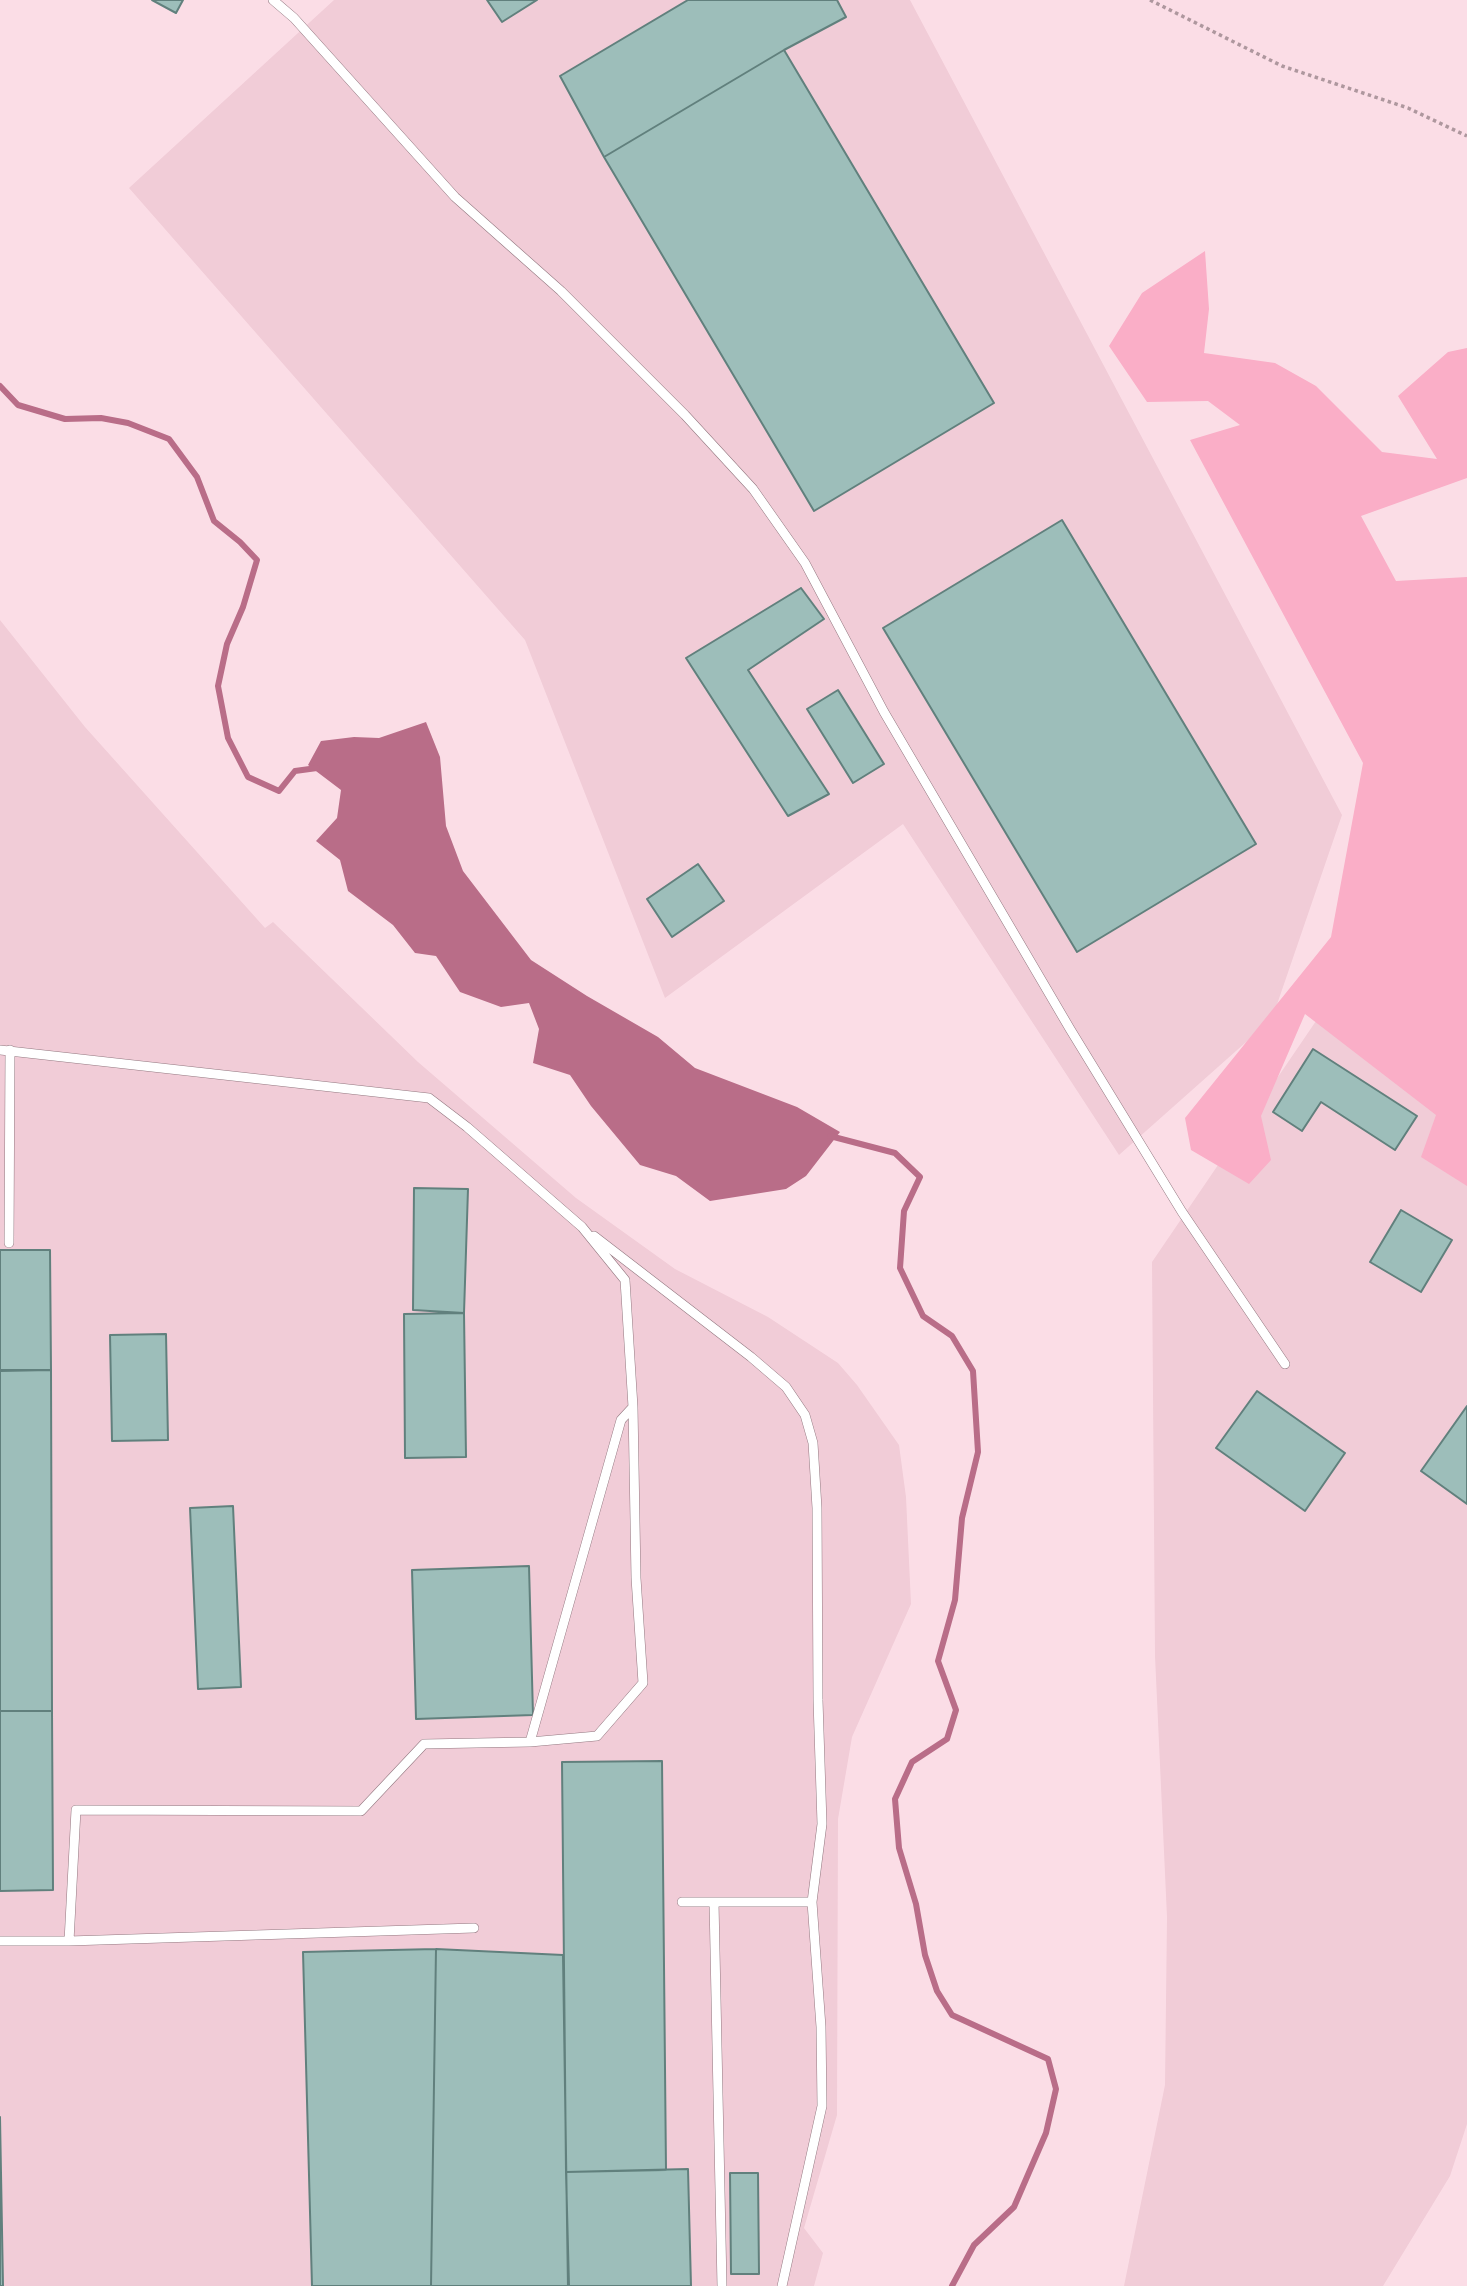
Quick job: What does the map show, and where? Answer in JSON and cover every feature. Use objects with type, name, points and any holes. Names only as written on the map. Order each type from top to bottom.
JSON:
[{"type":"lane","points":[[273,0],[293,18],[455,197],[561,291],[685,415],[752,489],[805,563],[884,712],[1070,1029],[1182,1212],[1285,1364]]},
{"type":"lane","points":[[9,1243],[5,1050],[429,1098],[467,1127],[582,1227],[786,1387],[805,1415],[813,1443],[817,1508],[822,1824],[812,1902],[821,2027],[822,2106],[782,2286]]},
{"type":"lane","points":[[69,1941],[76,1810],[361,1811],[424,1744],[530,1742],[597,1736],[643,1682],[636,1578],[633,1407],[625,1280],[582,1227]]},
{"type":"lane","points":[[530,1742],[621,1420],[633,1407]]},
{"type":"lane","points":[[682,1902],[812,1902]]},
{"type":"lane","points":[[713,1902],[722,2286]]},
{"type":"lane","points":[[0,1941],[474,1928]]},
{"type":"path","points":[[1150,0],[1282,66],[1408,108],[1467,136]]},
{"type":"shaded area","points":[[334,0],[910,0],[1342,815],[1272,1019],[1119,1155],[903,824],[665,998],[525,640],[129,188]]},
{"type":"shaded area","points":[[1205,251],[1209,309],[1204,353],[1275,363],[1316,386],[1382,452],[1437,459],[1398,396],[1448,352],[1467,348],[1467,478],[1361,516],[1396,581],[1467,577],[1467,1186],[1421,1157],[1436,1115],[1305,1014],[1261,1116],[1271,1160],[1249,1184],[1191,1150],[1185,1118],[1331,937],[1363,763],[1190,440],[1240,425],[1208,401],[1147,402],[1109,346],[1142,293]]},
{"type":"shaded area","points":[[0,620],[85,727],[265,928],[273,922],[418,1062],[576,1198],[675,1269],[768,1317],[838,1363],[857,1385],[899,1445],[906,1497],[911,1604],[852,1737],[838,1819],[837,2115],[804,2228],[823,2253],[814,2286],[0,2286]]},
{"type":"shaded area","points":[[426,722],[440,757],[446,826],[463,871],[531,960],[658,1037],[695,1068],[797,1107],[840,1132],[806,1176],[786,1189],[710,1201],[676,1176],[640,1165],[591,1106],[570,1075],[533,1063],[539,1029],[529,1003],[501,1007],[460,992],[436,956],[415,953],[393,925],[348,891],[340,860],[316,841],[337,818],[341,790],[308,765],[321,741],[354,737],[379,738]]},
{"type":"shaded area","points":[[1331,999],[1467,1101],[1467,2124],[1450,2176],[1383,2286],[1124,2286],[1165,2085],[1167,1917],[1155,1656],[1152,1262]]},
{"type":"building","points":[[152,0],[183,0],[176,13]]},
{"type":"building","points":[[487,0],[537,0],[502,22]]},
{"type":"building","points":[[688,0],[837,0],[846,17],[784,50],[604,157],[560,76]]},
{"type":"building","points":[[784,50],[994,403],[814,511],[604,157]]},
{"type":"building","points":[[1062,520],[1256,844],[1077,952],[883,628]]},
{"type":"building","points":[[801,588],[824,619],[748,670],[829,794],[788,816],[686,658]]},
{"type":"building","points":[[838,690],[884,764],[853,783],[807,709]]},
{"type":"building","points":[[698,864],[724,901],[672,937],[647,899]]},
{"type":"building","points":[[1313,1049],[1417,1116],[1395,1150],[1321,1102],[1302,1131],[1273,1112]]},
{"type":"building","points":[[414,1188],[468,1189],[464,1313],[413,1310]]},
{"type":"building","points":[[1401,1210],[1452,1240],[1421,1292],[1370,1262]]},
{"type":"building","points":[[0,1250],[50,1250],[51,1370],[0,1371]]},
{"type":"building","points":[[464,1313],[466,1457],[405,1458],[404,1314]]},
{"type":"building","points":[[166,1334],[168,1440],[112,1441],[110,1335]]},
{"type":"building","points":[[0,1370],[51,1370],[52,1711],[0,1711]]},
{"type":"building","points":[[1257,1391],[1345,1453],[1305,1511],[1216,1448]]},
{"type":"building","points":[[1467,1406],[1467,1504],[1421,1471]]},
{"type":"building","points":[[233,1506],[241,1687],[198,1689],[190,1508]]},
{"type":"building","points":[[529,1566],[533,1715],[416,1719],[412,1570]]},
{"type":"building","points":[[0,1711],[52,1711],[53,1890],[0,1891]]},
{"type":"building","points":[[662,1761],[666,2170],[566,2172],[562,1762]]},
{"type":"building","points":[[436,1949],[563,1955],[568,2286],[431,2286]]},
{"type":"building","points":[[436,1949],[431,2286],[312,2286],[303,1952]]},
{"type":"building","points":[[0,2117],[3,2286],[0,2286]]},
{"type":"building","points":[[688,2169],[691,2286],[569,2286],[566,2172]]},
{"type":"building","points":[[730,2173],[758,2173],[759,2274],[731,2274]]},
{"type":"waterway","points":[[0,386],[18,405],[65,419],[101,418],[128,423],[169,439],[197,477],[214,521],[257,560],[243,607],[227,644],[218,686],[228,738],[248,777],[279,791],[295,771],[317,768]]},
{"type":"waterway","points":[[830,1136],[895,1153],[920,1177],[904,1211],[900,1268],[923,1316],[952,1336],[973,1371],[978,1452],[962,1518],[955,1600],[938,1661],[956,1710],[947,1739],[912,1762],[895,1799],[899,1848],[916,1904],[925,1955],[937,1991],[952,2015],[1048,2059],[1056,2089],[1046,2133],[1014,2207],[974,2245],[952,2286]]}]
